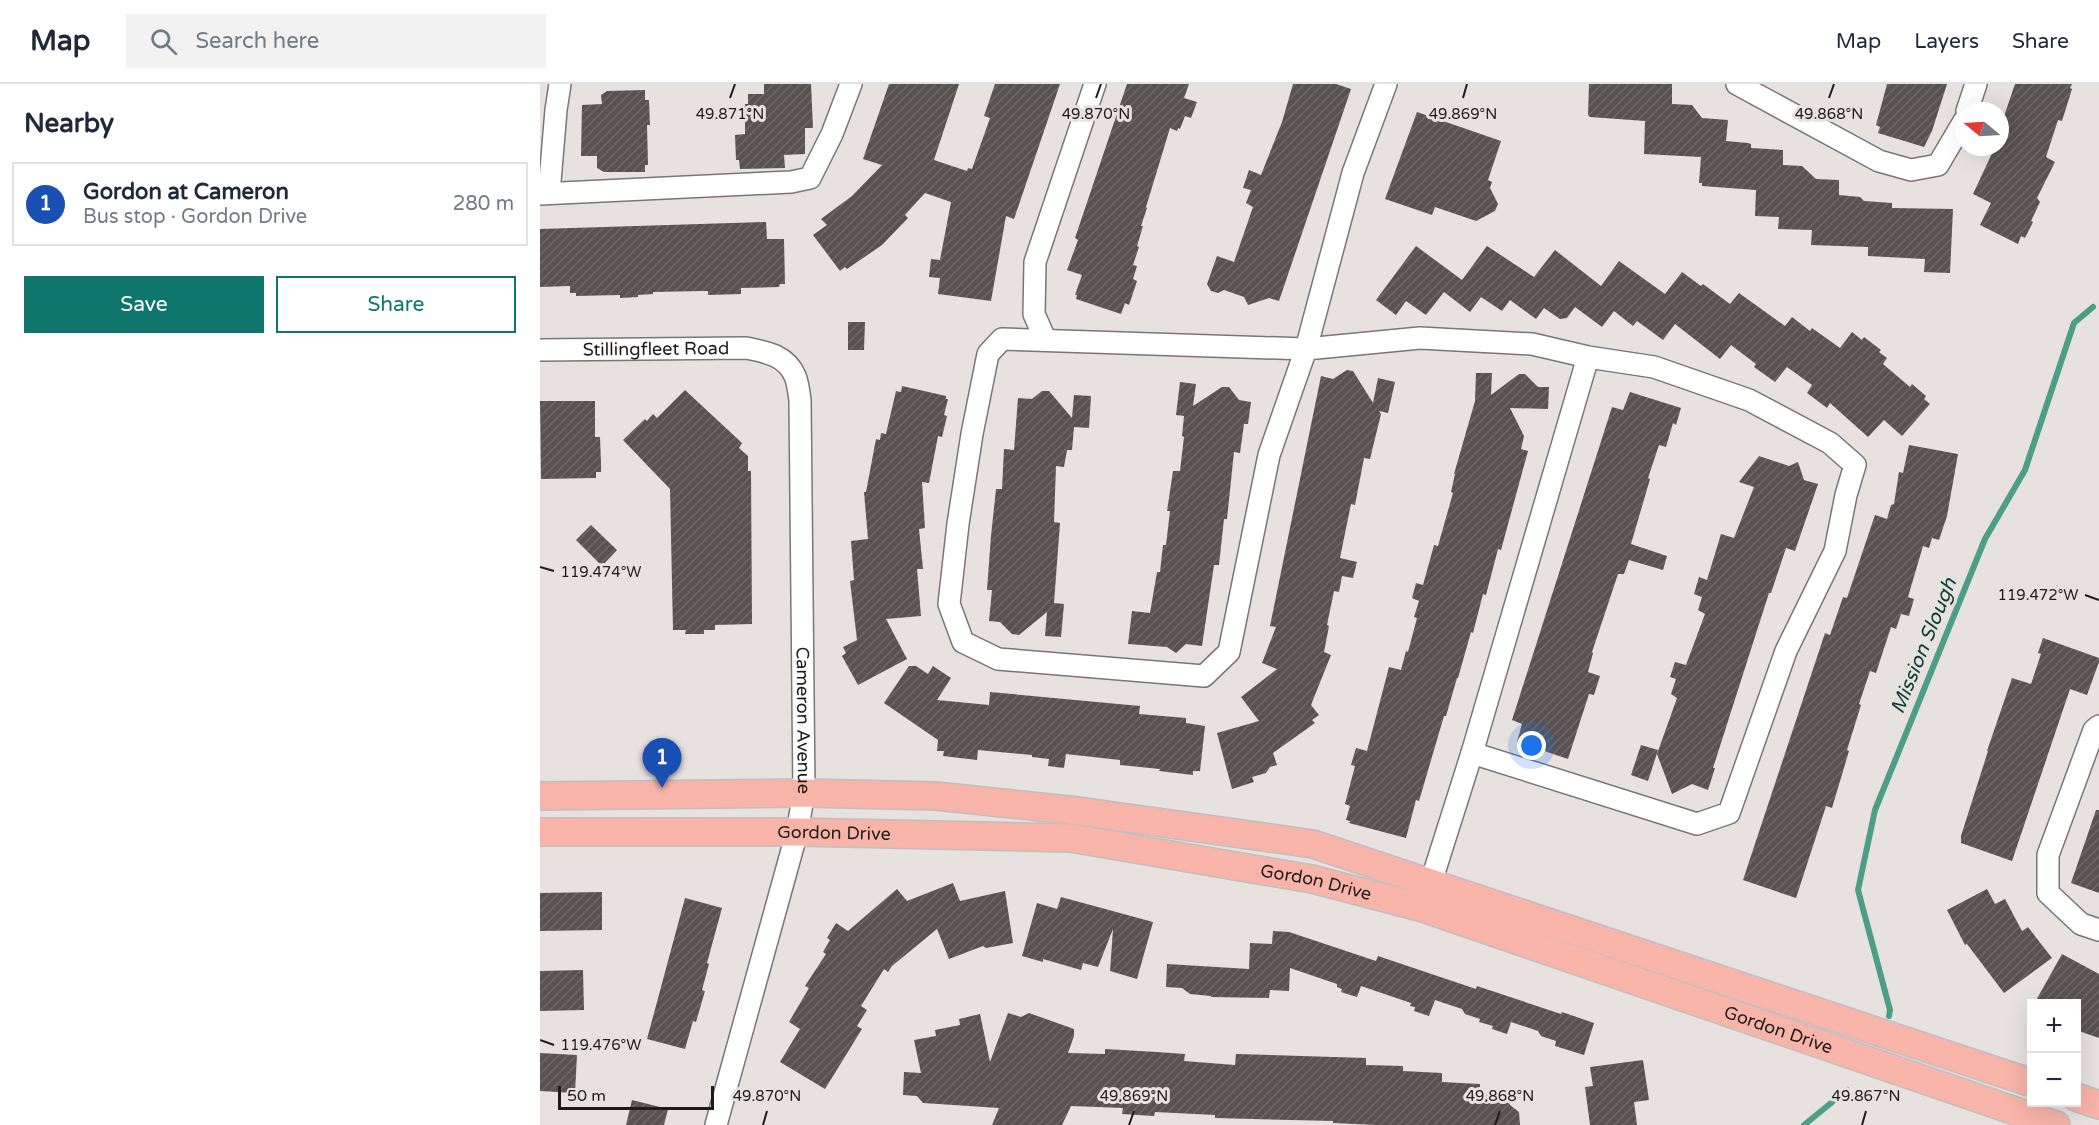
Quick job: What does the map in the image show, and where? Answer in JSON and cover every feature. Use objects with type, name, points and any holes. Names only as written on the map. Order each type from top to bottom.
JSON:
[{"type":"main road","name":"Gordon Drive","points":[[540,796],[804,793],[936,796],[1078,811],[1313,844],[1427,895],[2056,1125]]},
{"type":"main road","name":"Gordon Drive","points":[[540,832],[796,832],[1071,838],[1312,879],[1427,895],[2027,1082]]},
{"type":"main road","points":[[2081,1100],[2099,1105]]},
{"type":"street","points":[[560,84],[544,193],[791,182],[810,178],[832,134],[850,84]]},
{"type":"street","points":[[1045,339],[1034,314],[1035,262],[1095,84]]},
{"type":"street","points":[[1386,84],[1353,173],[1306,349],[1269,455],[1229,652],[1204,676],[998,659],[963,642],[949,604],[972,434],[988,354],[1002,339],[1306,349],[1420,338],[1532,344],[1588,357],[1654,367],[1749,400],[1830,443],[1855,465],[1834,551],[1786,651],[1729,813],[1698,824],[1472,753]]},
{"type":"street","points":[[1737,84],[1879,161],[1911,171],[1938,165],[1955,136]]},
{"type":"street","points":[[1970,102],[1976,84]]},
{"type":"street","name":"Stillingfleet Road","points":[[540,350],[746,348],[771,353]]},
{"type":"street","name":"Cameron Avenue","points":[[716,1125],[796,832],[804,793],[800,400],[795,375],[779,357],[771,353]]},
{"type":"street","points":[[1427,895],[1472,753],[1588,357]]},
{"type":"street","points":[[2099,726],[2094,730],[2048,855],[2048,893],[2081,924],[2099,930]]},
{"type":"building","points":[[764,84],[811,84],[813,128],[805,128],[805,154],[784,155],[785,168],[740,169],[739,160],[736,160],[735,135],[745,134],[745,104],[748,104],[748,94],[764,94]]},
{"type":"building","points":[[889,84],[959,84],[934,160],[967,171],[968,168],[972,169],[990,118],[984,116],[995,84],[1060,84],[1014,219],[1006,216],[991,301],[938,294],[940,278],[929,277],[931,259],[940,260],[951,202],[925,193],[905,215],[908,218],[882,245],[847,269],[845,267],[840,271],[813,235],[827,225],[821,219],[852,196],[882,165],[863,159]]},
{"type":"building","points":[[1127,84],[1189,84],[1184,98],[1197,102],[1191,118],[1185,116],[1180,129],[1178,128],[1177,131],[1170,128],[1141,226],[1143,226],[1137,246],[1139,247],[1133,265],[1137,266],[1133,279],[1137,281],[1129,305],[1125,303],[1121,314],[1076,299],[1077,295],[1075,295],[1082,275],[1067,270],[1078,240],[1075,238]]},
{"type":"building","points":[[1293,84],[1336,84],[1351,89],[1279,301],[1269,298],[1248,305],[1244,297],[1224,290],[1218,293],[1211,291],[1207,284],[1217,256],[1234,262],[1253,207],[1246,203],[1251,190],[1243,188],[1249,170],[1261,175],[1282,122]]},
{"type":"building","points":[[1589,84],[1672,84],[1672,104],[1692,105],[1702,118],[1728,120],[1726,141],[1748,143],[1751,144],[1751,148],[1783,150],[1783,165],[1802,166],[1816,179],[1839,180],[1839,195],[1860,197],[1864,201],[1892,203],[1892,208],[1953,209],[1950,273],[1924,272],[1925,259],[1868,256],[1868,247],[1811,245],[1812,230],[1778,229],[1779,217],[1755,216],[1756,190],[1702,186],[1702,183],[1699,183],[1701,157],[1644,154],[1645,121],[1590,117],[1588,115]]},
{"type":"building","points":[[1887,84],[1947,84],[1932,131],[1924,147],[1878,133],[1880,127],[1876,125]]},
{"type":"building","points":[[2015,84],[2072,84],[2062,121],[2058,120],[2046,157],[2055,162],[2037,198],[2040,202],[2031,221],[2033,222],[2025,238],[2021,236],[2018,244],[1980,225],[1991,203],[1973,194],[1991,156],[2009,156],[2009,102]]},
{"type":"building","points":[[645,90],[645,100],[649,100],[650,125],[647,125],[648,165],[645,165],[645,172],[604,172],[597,168],[597,156],[581,156],[582,105],[602,104],[601,95],[607,91]]},
{"type":"building","points":[[1417,112],[1501,141],[1488,180],[1492,182],[1490,188],[1498,204],[1495,211],[1476,221],[1435,207],[1432,215],[1385,199]]},
{"type":"building","points":[[766,222],[767,239],[784,239],[785,284],[780,284],[779,287],[741,288],[741,294],[708,295],[708,291],[653,292],[653,294],[638,295],[638,297],[620,298],[620,295],[576,296],[576,293],[570,293],[570,286],[540,287],[540,229]]},
{"type":"building","points":[[1416,246],[1462,280],[1487,246],[1534,277],[1555,250],[1601,286],[1619,261],[1665,294],[1682,272],[1730,304],[1739,293],[1785,326],[1792,317],[1810,331],[1812,328],[1840,348],[1852,332],[1862,340],[1864,337],[1881,350],[1879,352],[1887,358],[1883,364],[1910,387],[1912,384],[1926,396],[1924,399],[1930,404],[1902,436],[1884,420],[1868,437],[1830,403],[1827,408],[1807,393],[1812,385],[1787,367],[1775,382],[1754,367],[1756,364],[1731,345],[1720,359],[1675,324],[1663,340],[1637,321],[1633,326],[1614,311],[1602,327],[1575,307],[1567,318],[1560,319],[1544,308],[1536,319],[1510,300],[1502,311],[1481,297],[1470,312],[1444,292],[1426,315],[1406,301],[1396,315],[1376,300]]},
{"type":"building","points":[[848,322],[865,322],[864,350],[848,350]]},
{"type":"building","points":[[1347,370],[1353,371],[1373,403],[1378,378],[1395,382],[1388,413],[1379,411],[1381,414],[1370,459],[1364,458],[1355,505],[1351,504],[1340,558],[1357,562],[1353,578],[1342,576],[1339,592],[1334,591],[1324,652],[1331,655],[1311,705],[1319,715],[1312,720],[1315,723],[1273,753],[1277,765],[1270,767],[1266,773],[1252,777],[1254,782],[1232,789],[1217,733],[1259,721],[1241,697],[1277,669],[1262,663],[1276,627],[1270,626],[1321,376],[1333,379]]},
{"type":"building","points":[[1476,373],[1492,373],[1491,395],[1519,374],[1525,374],[1538,387],[1549,387],[1548,409],[1510,408],[1524,436],[1521,449],[1528,451],[1501,550],[1498,549],[1486,595],[1483,594],[1473,633],[1471,632],[1419,801],[1416,800],[1406,838],[1349,823],[1350,821],[1346,820],[1350,806],[1345,804],[1355,766],[1351,765],[1356,748],[1367,751],[1389,667],[1401,670],[1406,651],[1408,652],[1419,601],[1412,598],[1416,583],[1423,585],[1434,545],[1438,546],[1453,493],[1451,492],[1454,474],[1475,401]]},
{"type":"building","points":[[1180,382],[1196,384],[1193,406],[1222,387],[1229,387],[1239,400],[1251,402],[1248,424],[1244,424],[1240,453],[1234,452],[1227,519],[1224,519],[1219,565],[1214,565],[1202,646],[1186,644],[1176,653],[1167,647],[1128,644],[1132,611],[1150,613],[1157,572],[1160,572],[1163,545],[1166,545],[1170,511],[1167,511],[1173,471],[1180,471],[1184,437],[1182,436],[1184,416],[1176,415]]},
{"type":"building","points":[[902,386],[946,396],[948,399],[944,415],[947,416],[942,437],[938,436],[929,483],[922,482],[925,528],[919,529],[923,569],[917,569],[921,616],[886,619],[907,659],[858,685],[842,656],[846,653],[843,647],[857,640],[850,581],[854,580],[851,541],[868,539],[864,492],[866,492],[876,439],[880,440],[881,433],[886,434],[896,391],[901,392]]},
{"type":"building","points":[[685,390],[742,443],[739,448],[748,456],[748,471],[751,471],[752,624],[715,625],[715,630],[704,630],[704,634],[685,634],[686,630],[673,630],[670,489],[623,440],[645,419],[647,421],[653,414],[657,418]]},
{"type":"building","points":[[1042,391],[1049,391],[1072,418],[1074,395],[1091,396],[1089,428],[1074,427],[1072,450],[1067,450],[1064,467],[1056,466],[1054,522],[1060,523],[1054,603],[1064,604],[1061,637],[1045,636],[1047,612],[1019,635],[1012,634],[1000,622],[989,621],[992,590],[987,590],[991,536],[996,489],[1002,489],[1004,449],[1014,450],[1018,398],[1032,399]]},
{"type":"building","points":[[1630,392],[1681,408],[1676,425],[1673,423],[1666,447],[1659,445],[1631,544],[1667,556],[1663,570],[1629,560],[1624,574],[1618,574],[1592,652],[1588,672],[1600,676],[1594,695],[1589,694],[1568,759],[1517,742],[1522,724],[1512,720],[1612,407],[1623,410]]},
{"type":"building","points":[[540,401],[595,401],[595,437],[600,437],[601,463],[601,472],[596,472],[596,478],[541,479]]},
{"type":"building","points":[[1909,445],[1958,454],[1947,516],[1939,540],[1932,538],[1929,548],[1923,546],[1908,597],[1914,599],[1909,616],[1901,614],[1896,629],[1891,627],[1876,673],[1870,671],[1832,808],[1826,806],[1796,898],[1743,880],[1825,633],[1830,635],[1843,597],[1847,598],[1875,515],[1887,519],[1891,505],[1894,504],[1899,472],[1903,473]]},
{"type":"building","points":[[1759,456],[1789,466],[1798,462],[1804,480],[1818,484],[1795,551],[1786,548],[1771,593],[1769,593],[1708,790],[1692,784],[1672,794],[1657,754],[1677,698],[1671,694],[1676,679],[1670,677],[1675,662],[1686,665],[1705,614],[1698,610],[1702,597],[1694,594],[1699,577],[1707,580],[1721,534],[1734,538],[1754,487],[1739,482]]},
{"type":"building","points":[[591,525],[617,550],[602,566],[576,540]]},
{"type":"building","points":[[2043,638],[2099,658],[2099,662],[2087,695],[2070,689],[2012,861],[1961,843],[1961,836],[2012,678],[2031,684],[2041,654],[2038,653]]},
{"type":"building","points":[[909,666],[916,666],[928,674],[933,666],[951,678],[937,700],[989,705],[990,692],[1140,706],[1139,714],[1186,718],[1186,723],[1205,726],[1200,771],[1193,771],[1193,775],[1159,771],[1160,769],[1120,765],[1120,760],[1066,754],[1064,768],[1048,766],[1049,759],[1032,757],[1032,755],[978,750],[977,760],[943,756],[944,751],[937,751],[938,740],[884,703]]},
{"type":"building","points":[[1641,745],[1658,750],[1648,781],[1631,775]]},
{"type":"building","points":[[2096,810],[2099,810],[2099,893],[2071,883]]},
{"type":"building","points":[[953,883],[960,901],[1005,891],[1013,943],[986,948],[983,946],[949,959],[937,929],[892,966],[888,972],[884,969],[861,1006],[867,1010],[857,1026],[862,1029],[825,1089],[780,1062],[800,1029],[789,1022],[809,988],[805,986],[826,954],[823,952],[830,940],[827,938],[836,923],[848,931],[897,889],[907,901]]},
{"type":"building","points":[[1987,889],[1995,904],[2005,899],[2022,931],[2028,927],[2052,958],[2004,993],[1967,944],[1965,945],[1947,910]]},
{"type":"building","points":[[602,892],[602,930],[540,931],[540,893]]},
{"type":"building","points":[[1061,897],[1153,922],[1137,979],[1110,971],[1113,929],[1098,967],[1083,963],[1081,970],[1043,959],[1043,962],[1022,956],[1037,903],[1057,909]]},
{"type":"building","points":[[685,898],[722,908],[707,963],[709,964],[702,990],[705,991],[685,1049],[647,1039]]},
{"type":"building","points":[[1273,931],[1289,932],[1376,961],[1378,956],[1476,989],[1477,986],[1594,1023],[1584,1055],[1555,1046],[1556,1041],[1541,1036],[1538,1031],[1511,1022],[1507,1034],[1492,1029],[1493,1026],[1479,1022],[1480,1019],[1465,1014],[1462,1009],[1435,1000],[1429,1016],[1414,1011],[1415,1007],[1410,1006],[1411,1003],[1361,986],[1357,997],[1341,992],[1342,989],[1337,987],[1337,984],[1290,968],[1289,991],[1270,990],[1269,998],[1211,997],[1190,994],[1182,988],[1166,987],[1167,964],[1249,969],[1250,943],[1272,944]]},
{"type":"building","points":[[2062,954],[2099,974],[2099,1038],[2081,1032],[2081,999],[2037,999]]},
{"type":"building","points":[[583,970],[584,1010],[540,1011],[540,971]]},
{"type":"building","points":[[1008,1013],[1021,1017],[1029,1013],[1074,1029],[1068,1053],[1105,1054],[1105,1049],[1185,1054],[1184,1061],[1235,1065],[1236,1054],[1366,1058],[1366,1065],[1403,1066],[1403,1071],[1442,1073],[1442,1082],[1480,1084],[1480,1095],[1509,1092],[1510,1105],[1519,1112],[1520,1125],[1376,1125],[1333,1123],[1333,1121],[1215,1118],[1215,1115],[1155,1112],[1154,1116],[1122,1114],[1123,1108],[1071,1106],[1062,1125],[992,1125],[999,1108],[923,1103],[917,1096],[903,1095],[904,1072],[921,1073],[914,1040],[936,1036],[935,1030],[960,1025],[959,1019],[980,1014],[990,1062]]},
{"type":"building","points":[[540,1053],[577,1055],[575,1093],[540,1091]]},
{"type":"building","points":[[1643,1060],[1649,1100],[1634,1102],[1637,1125],[1590,1125],[1585,1087],[1593,1086],[1590,1067]]},
{"type":"building","points":[[632,1100],[668,1109],[664,1125],[626,1125]]},
{"type":"waterway","name":"Mission Slough","points":[[1889,1016],[1890,1010],[1858,890],[1875,810],[1985,539],[2025,470],[2074,323],[2093,307]]},
{"type":"waterway","name":"Mission Slough","points":[[1804,1125],[1847,1090]]},
{"type":"place","name":"Gordon at Cameron","points":[[662,788]]}]
